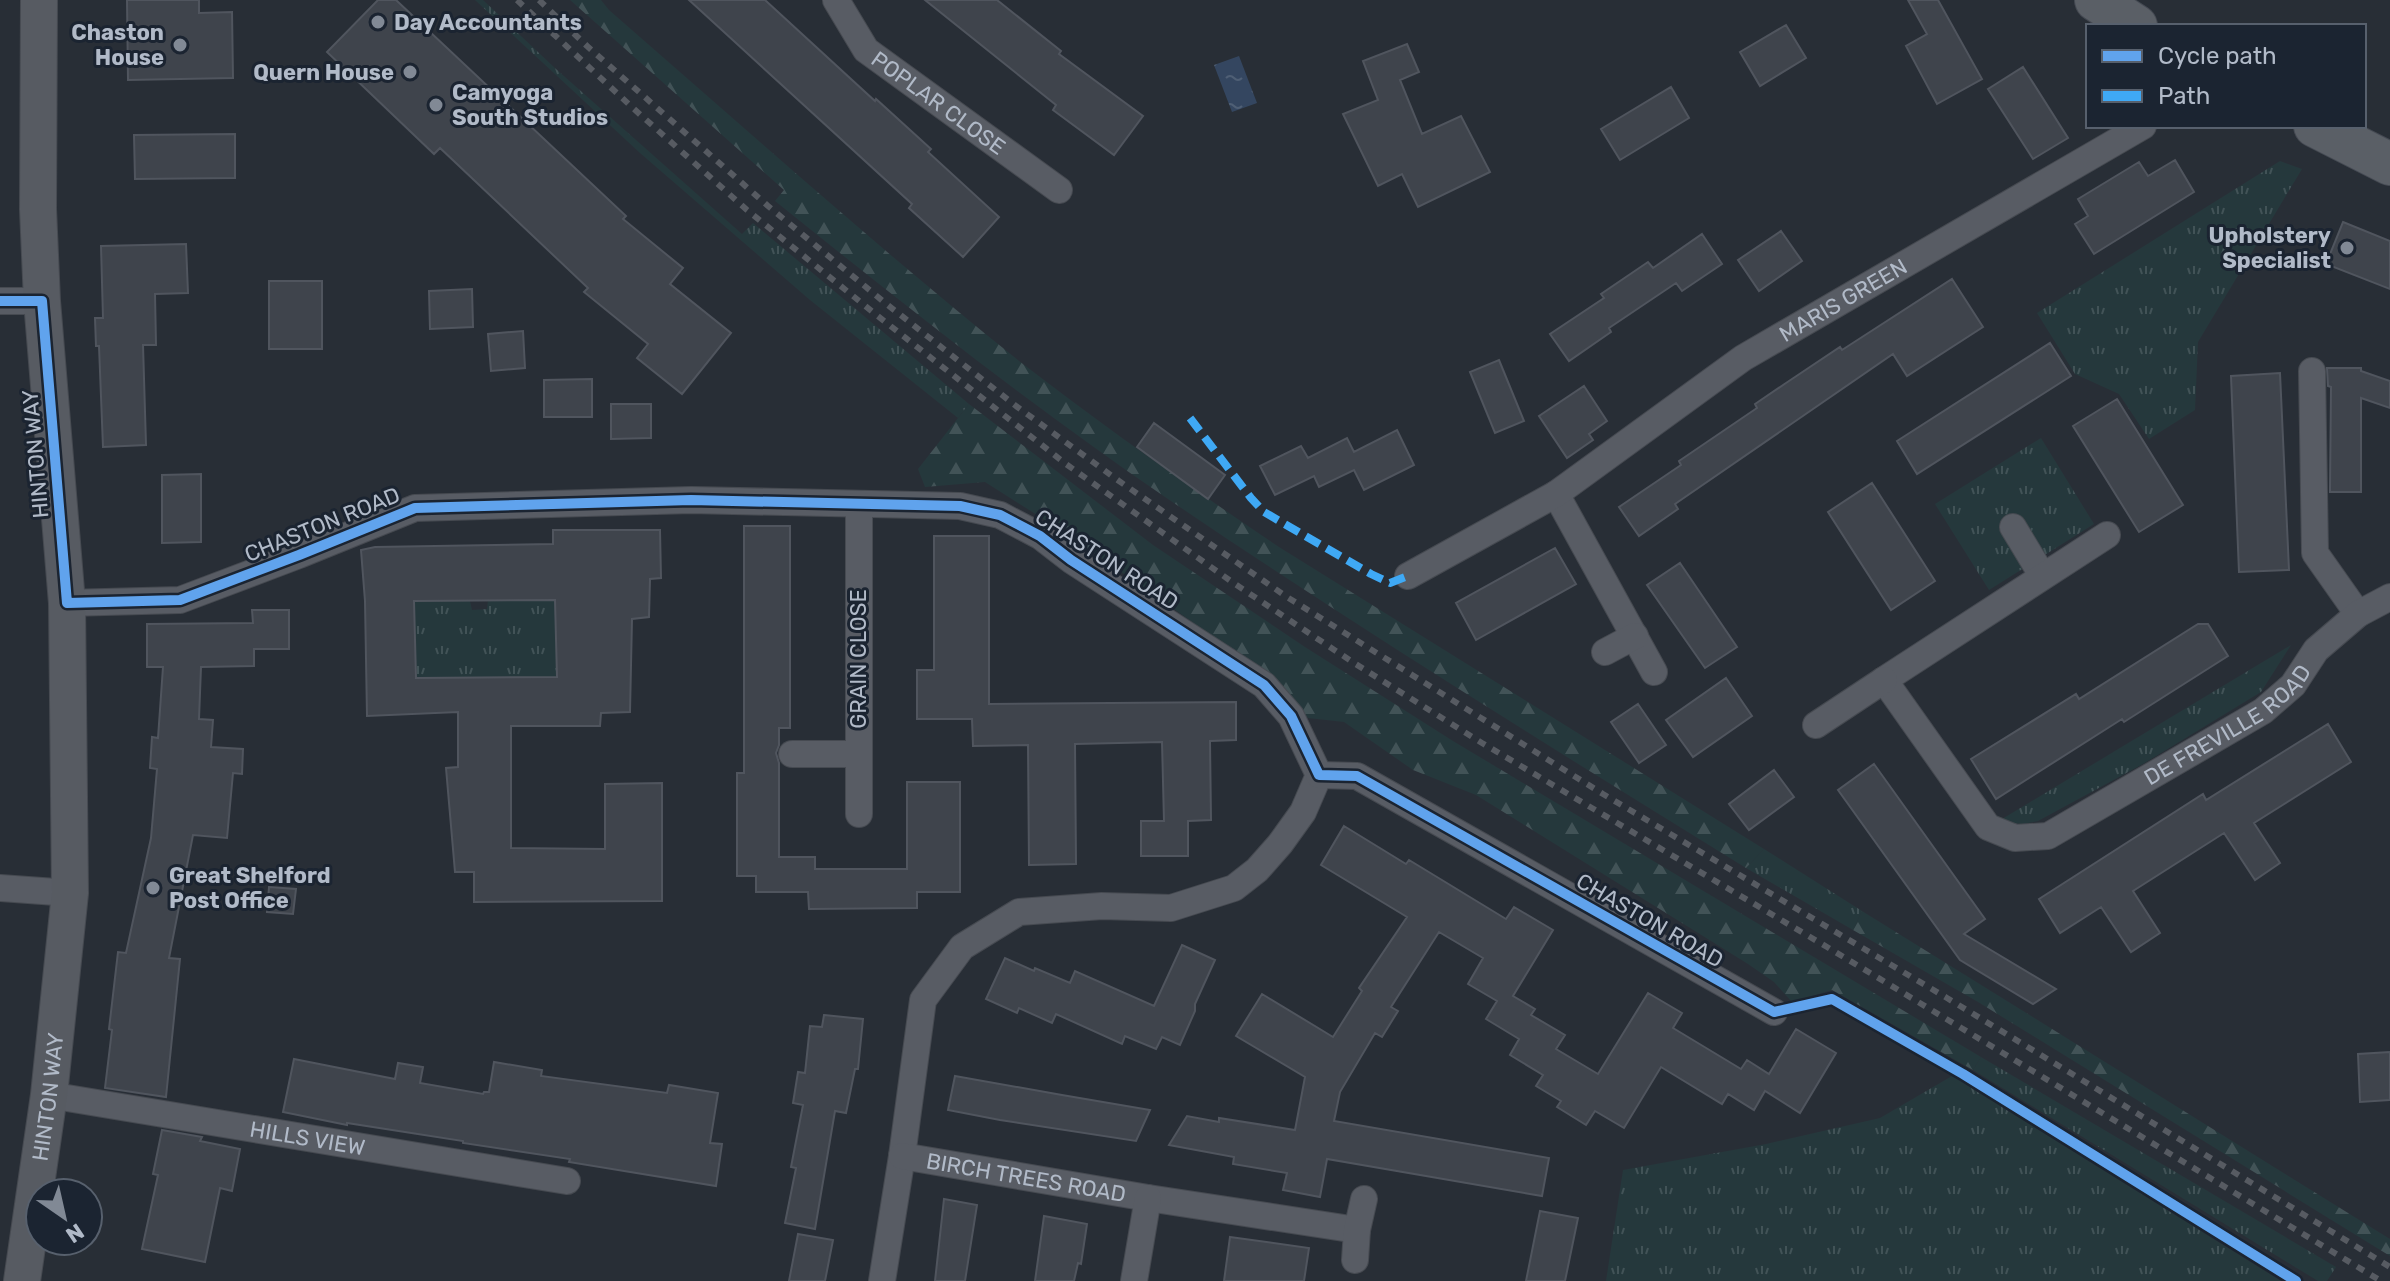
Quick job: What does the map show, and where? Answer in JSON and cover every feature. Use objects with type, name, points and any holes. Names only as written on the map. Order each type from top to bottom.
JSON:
[{"type":"main road","points":[[2096,0],[2133,24]]},
{"type":"main road","points":[[2319,128],[2390,164]]},
{"type":"street","name":"HINTON WAY","points":[[22,1281],[49,1095],[70,893],[67,603],[42,301],[38,209],[39,0]]},
{"type":"street","name":"POPLAR CLOSE","points":[[836,0],[866,50],[1059,190]]},
{"type":"street","name":"MARIS GREEN","points":[[1408,576],[1556,494],[1743,358],[2140,128]]},
{"type":"street","points":[[0,301],[42,301]]},
{"type":"street","points":[[2312,371],[2315,553],[2358,614]]},
{"type":"street","points":[[1556,494],[1654,672]]},
{"type":"street","name":"CHASTON ROAD","points":[[67,603],[180,600],[415,508],[691,500],[960,506],[1000,515],[1040,536],[1071,560],[1264,685],[1291,716],[1319,775],[1357,776],[1774,1012]]},
{"type":"street","name":"GRAIN CLOSE","points":[[859,504],[859,814]]},
{"type":"street","points":[[2013,527],[2042,575]]},
{"type":"street","points":[[1816,725],[2107,535]]},
{"type":"street","name":"DE FREVILLE ROAD","points":[[1884,680],[1988,827],[2015,838],[2048,836],[2263,711],[2293,685],[2316,650],[2358,614],[2390,597]]},
{"type":"street","points":[[1605,652],[1635,636]]},
{"type":"street","points":[[792,754],[857,754]]},
{"type":"street","name":"BIRCH TREES ROAD","points":[[882,1281],[923,1000],[962,947],[1019,912],[1102,906],[1171,908],[1234,888],[1257,870],[1280,844],[1303,812],[1319,775]]},
{"type":"street","points":[[0,888],[70,893]]},
{"type":"street","name":"HILLS VIEW","points":[[49,1095],[567,1181]]},
{"type":"street","name":"BIRCH TREES ROAD","points":[[902,1156],[1357,1230]]},
{"type":"street","name":"BIRCH TREES ROAD","points":[[1134,1281],[1148,1198]]},
{"type":"street","points":[[1355,1260],[1357,1230],[1364,1199]]},
{"type":"green space","points":[[475,0],[483,0],[742,234],[753,223],[969,404],[958,418],[810,300],[640,153]]},
{"type":"green space","points":[[570,0],[601,0],[918,278],[1023,364],[1150,458],[1279,547],[1764,849],[1746,868],[1381,639],[1115,462],[967,353],[775,201],[784,190]]},
{"type":"green space","points":[[2280,161],[2302,169],[2198,342],[2195,410],[2149,439],[2119,394],[2075,374],[2037,313]]},
{"type":"green space","points":[[969,404],[1153,545],[1305,647],[1453,741],[1981,1057],[1973,1070],[1832,990],[1792,1002],[1774,982],[1748,964],[1476,795],[1413,770],[1344,722],[1308,718],[1275,680],[1067,534],[985,482],[925,487],[918,469]]},
{"type":"green space","points":[[2041,438],[2094,524],[1989,590],[1935,504]]},
{"type":"green space","points":[[488,600],[555,600],[558,708],[416,703],[414,601],[470,601],[472,610],[487,609]]},
{"type":"green space","points":[[2291,645],[2261,692],[2143,764],[2038,821],[2023,824],[1997,822]]},
{"type":"green space","points":[[1764,849],[1862,911],[1853,930],[1746,868]]},
{"type":"green space","points":[[1862,911],[2390,1239],[2390,1256],[1978,1002],[1853,930]]},
{"type":"green space","points":[[1981,1057],[2336,1267],[2327,1281],[2318,1281],[1973,1070]]},
{"type":"green space","points":[[1952,1076],[2281,1281],[1606,1281],[1623,1170],[1766,1144],[1880,1118]]},
{"type":"water","points":[[1239,56],[1257,103],[1232,112],[1214,65]]},
{"type":"building","name":"Chaston House","points":[[127,0],[199,0],[199,13],[232,12],[233,78],[128,80]]},
{"type":"building","points":[[378,0],[396,0],[626,216],[623,219],[683,268],[670,284],[731,333],[682,394],[637,358],[648,344],[584,292],[588,288],[440,148],[434,154],[327,52]]},
{"type":"building","points":[[689,0],[765,0],[931,149],[928,152],[999,217],[963,257],[909,208],[912,204]]},
{"type":"building","points":[[925,0],[997,0],[1061,51],[1059,54],[1143,116],[1114,155],[1053,110],[1056,105]]},
{"type":"building","points":[[1908,0],[1938,0],[1982,79],[1937,104],[1906,46],[1927,34]]},
{"type":"building","points":[[1786,25],[1806,58],[1760,86],[1740,52]]},
{"type":"building","points":[[1407,44],[1419,72],[1400,80],[1422,134],[1461,116],[1490,172],[1418,207],[1402,174],[1378,186],[1343,114],[1378,100],[1363,61]]},
{"type":"building","points":[[2023,67],[2068,138],[2033,159],[1988,89]]},
{"type":"building","points":[[1671,87],[1689,118],[1620,160],[1601,129]]},
{"type":"building","points":[[235,134],[235,178],[135,179],[134,135]]},
{"type":"building","points":[[2175,160],[2194,192],[2094,254],[2075,224],[2088,216],[2078,199],[2139,162],[2148,176]]},
{"type":"building","points":[[2343,222],[2390,241],[2390,289],[2326,264]]},
{"type":"building","points":[[1781,231],[1802,261],[1759,291],[1738,260]]},
{"type":"building","points":[[1702,234],[1722,264],[1682,291],[1676,283],[1609,328],[1611,332],[1569,361],[1550,334],[1604,298],[1601,294],[1648,262],[1653,268]]},
{"type":"building","points":[[186,244],[188,293],[155,294],[156,345],[143,345],[146,445],[103,447],[95,318],[103,318],[101,246]]},
{"type":"building","points":[[1952,279],[1983,327],[1907,376],[1893,354],[1675,504],[1678,509],[1639,536],[1619,507],[1681,465],[1679,461],[1757,408],[1755,404],[1840,347],[1842,350]]},
{"type":"building","points":[[269,281],[322,281],[322,349],[269,349]]},
{"type":"building","points":[[472,289],[473,327],[430,329],[429,291]]},
{"type":"building","points":[[523,331],[525,368],[491,371],[488,334]]},
{"type":"building","points":[[2050,343],[2071,376],[1917,474],[1897,441]]},
{"type":"building","points":[[1499,360],[1524,421],[1495,433],[1470,372]]},
{"type":"building","points":[[2327,368],[2361,368],[2361,371],[2390,381],[2390,408],[2361,398],[2361,492],[2330,492],[2331,387],[2328,386]]},
{"type":"building","points":[[2280,373],[2289,570],[2239,572],[2231,376]]},
{"type":"building","points":[[592,379],[592,417],[544,417],[544,380]]},
{"type":"building","points":[[1584,386],[1607,421],[1589,434],[1593,440],[1567,458],[1539,416]]},
{"type":"building","points":[[2117,399],[2183,505],[2139,532],[2073,426]]},
{"type":"building","points":[[611,404],[651,404],[651,438],[611,439]]},
{"type":"building","points":[[1154,423],[1225,475],[1208,499],[1137,447]]},
{"type":"building","points":[[1397,430],[1414,465],[1364,490],[1354,470],[1319,487],[1314,476],[1275,495],[1260,466],[1301,446],[1308,458],[1347,438],[1354,452]]},
{"type":"building","points":[[201,474],[201,542],[162,543],[162,475]]},
{"type":"building","points":[[1872,483],[1935,581],[1891,610],[1828,512]]},
{"type":"building","points":[[744,526],[790,526],[790,728],[779,728],[776,753],[779,763],[779,857],[815,857],[815,869],[907,869],[907,782],[960,782],[960,892],[917,892],[917,908],[809,909],[808,892],[756,892],[756,876],[737,876],[737,773],[744,773]]},
{"type":"building","points":[[553,530],[660,530],[661,578],[650,579],[649,617],[632,619],[630,712],[601,713],[600,726],[511,726],[511,848],[605,849],[605,784],[662,783],[662,901],[474,902],[474,872],[455,872],[446,768],[458,767],[458,712],[367,716],[361,550],[375,547],[553,544]],"holes":[[[555,600],[557,677],[416,678],[414,601]]]},
{"type":"building","points":[[934,536],[989,536],[989,704],[1236,702],[1236,740],[1210,741],[1211,820],[1188,821],[1188,856],[1141,856],[1141,821],[1164,821],[1162,742],[1075,744],[1076,864],[1029,865],[1028,745],[973,746],[972,719],[917,719],[917,670],[934,670]]},
{"type":"building","points":[[1555,548],[1576,584],[1476,640],[1456,603]]},
{"type":"building","points":[[1680,563],[1737,647],[1705,668],[1647,585]]},
{"type":"building","points":[[252,610],[289,610],[289,649],[254,649],[254,666],[201,667],[199,719],[213,720],[211,747],[243,749],[242,774],[233,773],[227,838],[193,835],[169,958],[180,959],[166,1097],[105,1088],[118,952],[126,953],[151,838],[157,769],[150,768],[152,737],[158,738],[163,667],[147,667],[147,624],[253,623]]},
{"type":"building","points":[[2198,624],[2208,624],[2228,656],[1996,799],[1971,759],[2076,694],[2079,699]]},
{"type":"building","points":[[1726,678],[1752,716],[1693,757],[1666,720]]},
{"type":"building","points":[[1638,704],[1666,745],[1639,763],[1611,722]]},
{"type":"building","points":[[2328,724],[2351,762],[2254,823],[2280,863],[2255,880],[2224,833],[2133,891],[2160,933],[2131,952],[2101,907],[2060,933],[2039,899],[2203,794],[2206,800]]},
{"type":"building","points":[[1874,764],[1985,919],[1964,934],[2056,989],[2033,1004],[1960,960],[1838,790]]},
{"type":"building","points":[[1774,770],[1794,797],[1749,830],[1729,804]]},
{"type":"building","points":[[1344,826],[1406,864],[1409,860],[1506,919],[1514,907],[1553,930],[1513,996],[1535,1009],[1531,1015],[1565,1035],[1556,1049],[1598,1074],[1648,993],[1682,1013],[1673,1028],[1741,1069],[1747,1060],[1769,1074],[1796,1029],[1836,1053],[1800,1113],[1765,1091],[1754,1110],[1728,1094],[1722,1104],[1661,1067],[1624,1128],[1595,1111],[1586,1125],[1557,1107],[1561,1101],[1536,1086],[1543,1075],[1510,1055],[1519,1039],[1486,1019],[1497,1001],[1468,984],[1483,958],[1439,932],[1391,1007],[1398,1011],[1382,1037],[1375,1033],[1340,1092],[1334,1121],[1549,1158],[1542,1196],[1327,1159],[1320,1197],[1283,1190],[1287,1173],[1233,1164],[1234,1157],[1169,1145],[1187,1116],[1295,1130],[1305,1077],[1236,1036],[1262,994],[1333,1037],[1362,991],[1359,988],[1407,917],[1321,865]]},
{"type":"building","points":[[269,887],[296,889],[293,914],[267,912]]},
{"type":"building","points":[[1182,945],[1215,960],[1180,1045],[1162,1037],[1156,1049],[1125,1036],[1122,1044],[1056,1014],[1052,1023],[1019,1008],[1017,1013],[986,999],[1005,958],[1070,983],[1075,971],[1154,1006]]},
{"type":"building","points":[[824,1015],[863,1019],[858,1069],[855,1069],[846,1113],[835,1111],[815,1229],[785,1223],[796,1168],[791,1167],[803,1105],[793,1103],[798,1072],[805,1073],[810,1026],[822,1027]]},
{"type":"building","points":[[2390,1052],[2390,1100],[2360,1102],[2358,1054]]},
{"type":"building","points":[[294,1059],[395,1079],[398,1063],[423,1067],[420,1083],[483,1094],[489,1092],[494,1062],[542,1070],[541,1076],[667,1093],[669,1085],[718,1093],[710,1143],[722,1144],[716,1186],[283,1112]]},
{"type":"building","points":[[955,1076],[1150,1110],[1136,1141],[1000,1120],[948,1110]]},
{"type":"building","points":[[162,1130],[202,1137],[200,1141],[240,1149],[232,1191],[220,1188],[205,1262],[142,1249],[158,1175],[153,1174]]},
{"type":"building","points":[[944,1199],[977,1205],[965,1281],[935,1281]]},
{"type":"building","points":[[1540,1211],[1578,1218],[1565,1281],[1526,1281]]},
{"type":"building","points":[[1044,1216],[1087,1224],[1081,1264],[1078,1263],[1074,1281],[1035,1281]]},
{"type":"building","points":[[798,1234],[833,1240],[825,1281],[789,1281]]},
{"type":"building","points":[[1230,1237],[1309,1248],[1304,1281],[1224,1281]]},
{"type":"railway","points":[[517,0],[747,210],[1066,464],[1232,582],[1482,743],[2381,1281]]},
{"type":"railway","points":[[539,0],[768,206],[884,302],[1016,406],[1287,597],[1603,794],[2390,1267]]},
{"type":"marked path","points":[[1190,418],[1264,512],[1390,583],[1408,576]]},
{"type":"cycle path","points":[[0,301],[42,301],[67,603],[180,600],[415,508],[691,500],[960,506],[1000,515],[1040,536],[1071,560],[1264,685],[1291,716],[1319,775],[1357,776],[1774,1012],[1832,999],[1963,1074],[2296,1281]]},
{"type":"place","name":"Day Accountants","points":[[378,22]]},
{"type":"place","name":"Chaston House","points":[[180,45]]},
{"type":"place","name":"Quern House","points":[[410,72]]},
{"type":"place","name":"Camyoga South Studios","points":[[436,105]]},
{"type":"place","name":"Upholstery Specialist","points":[[2347,248]]},
{"type":"place","name":"Great Shelford Post Office","points":[[153,888]]}]
